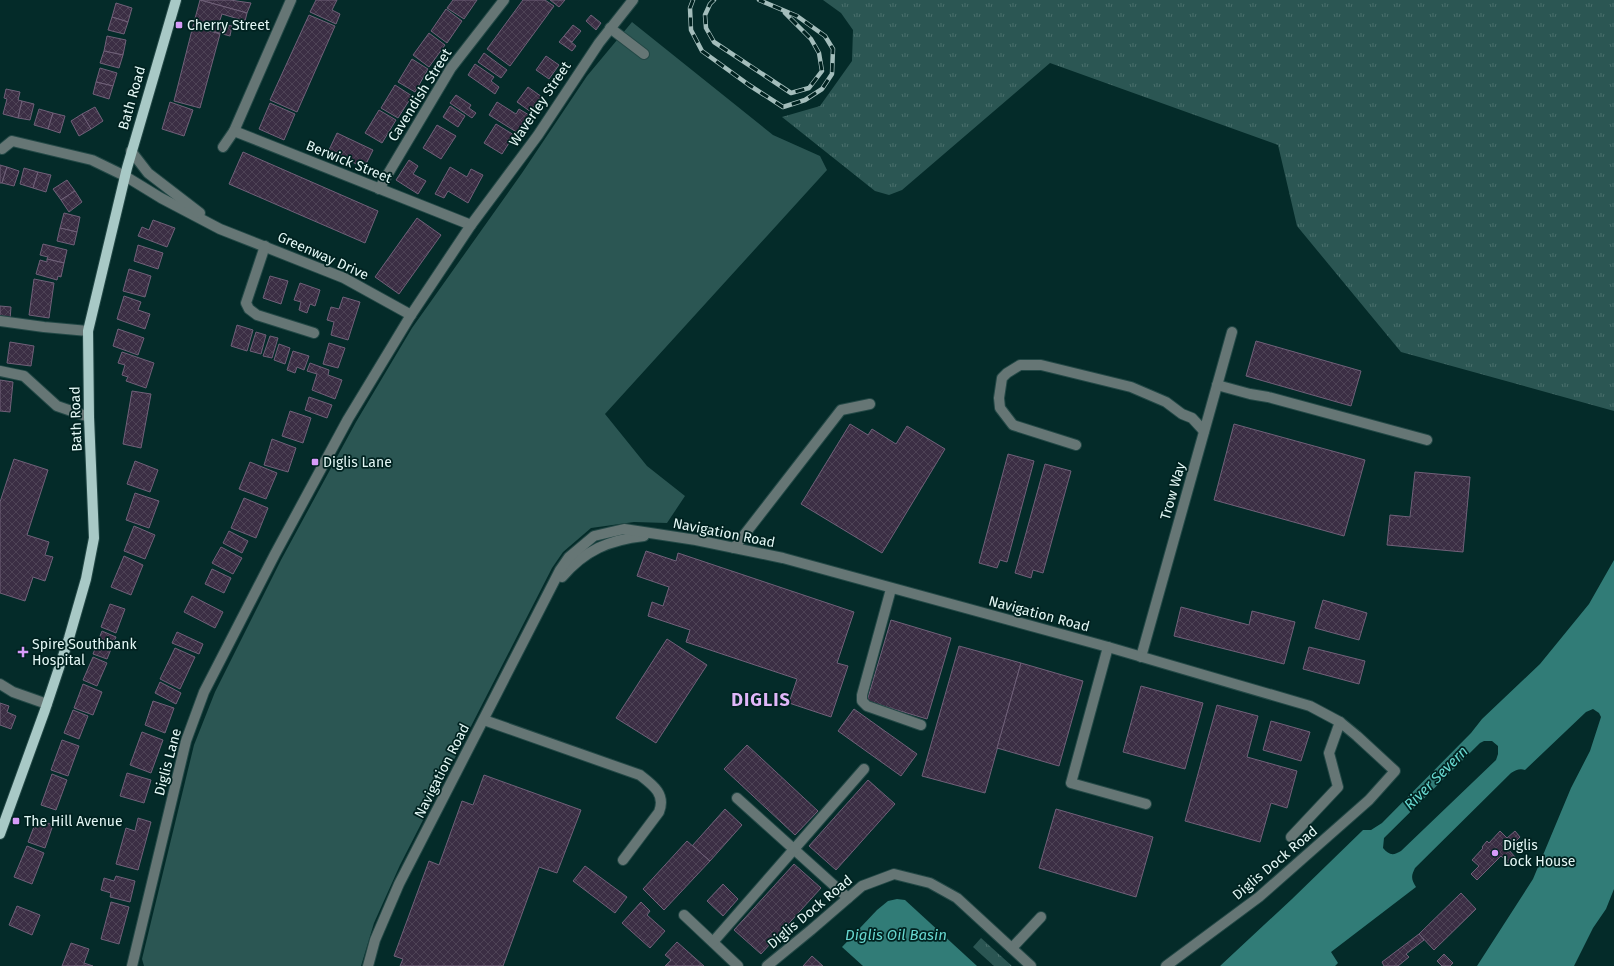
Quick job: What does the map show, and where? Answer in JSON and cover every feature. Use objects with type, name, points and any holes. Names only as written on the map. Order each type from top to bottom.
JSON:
[{"type":"main road","name":"Bath Road","points":[[0,834],[48,704],[86,579],[94,538],[89,417],[88,331],[131,151],[176,0]]},
{"type":"street","points":[[223,147],[234,131],[291,0]]},
{"type":"street","name":"Cavendish Street","points":[[379,190],[451,68],[504,0]]},
{"type":"street","name":"Waverley Street","points":[[471,225],[538,135],[599,43],[632,0]]},
{"type":"street","points":[[610,28],[644,54]]},
{"type":"street","name":"Berwick Street","points":[[234,131],[379,190],[471,225]]},
{"type":"street","points":[[2,148],[12,141],[88,159],[125,176]]},
{"type":"street","name":"Greenway Drive","points":[[131,151],[148,173],[220,229]]},
{"type":"street","name":"Greenway Drive","points":[[125,176],[161,198],[220,229],[344,278],[411,315]]},
{"type":"street","name":"Diglis Lane","points":[[132,966],[186,741],[204,692],[275,554],[344,426],[411,315],[471,225]]},
{"type":"street","points":[[265,246],[246,303],[249,309],[258,315],[314,333]]},
{"type":"street","points":[[0,321],[88,331]]},
{"type":"street","name":"Trow Way","points":[[1141,657],[1232,332]]},
{"type":"street","points":[[1076,445],[1014,425],[1000,408],[999,398],[1002,378],[1020,365],[1041,365],[1125,385],[1166,402],[1182,414],[1192,418],[1204,431]]},
{"type":"street","points":[[0,371],[24,376],[56,406],[89,417]]},
{"type":"street","points":[[1217,385],[1250,394],[1268,397],[1426,440]]},
{"type":"street","points":[[734,548],[841,410],[870,404]]},
{"type":"street","name":"Navigation Road","points":[[368,966],[376,940],[399,884],[549,592],[569,557],[594,536],[624,529],[653,535],[689,539],[783,558],[891,589],[1108,647],[1310,706],[1340,722],[1395,772]]},
{"type":"street","points":[[891,589],[862,695],[862,701],[867,706],[921,725]]},
{"type":"street","points":[[1108,647],[1071,783],[1146,804]]},
{"type":"street","points":[[0,684],[13,692],[48,704]]},
{"type":"street","points":[[484,720],[640,775],[652,784],[660,794],[662,804],[659,812],[622,860]]},
{"type":"street","points":[[1291,837],[1338,787],[1329,753],[1340,722]]},
{"type":"street","points":[[714,942],[864,769]]},
{"type":"street","name":"Diglis Dock Road","points":[[1166,966],[1259,897],[1369,800],[1395,772]]},
{"type":"street","points":[[737,798],[848,898]]},
{"type":"street","name":"Diglis Dock Road","points":[[767,966],[862,886],[894,874],[930,883],[957,898],[1031,966]]},
{"type":"street","points":[[684,915],[738,966]]},
{"type":"street","points":[[1012,948],[1041,917]]},
{"type":"green space","points":[[823,0],[1614,0],[1614,411],[1401,352],[1297,226],[1278,145],[1050,63],[902,190],[889,195],[875,191],[782,117],[820,106],[852,61],[853,30],[841,13]]},
{"type":"green space","points":[[632,22],[773,135],[820,156],[827,170],[605,414],[647,466],[685,496],[667,523],[634,522],[591,528],[563,552],[552,568],[400,865],[374,923],[361,966],[144,966],[142,959],[194,745],[215,692],[281,560],[356,422],[412,328],[522,173],[587,76]]},
{"type":"green space","points":[[981,938],[1012,966],[994,966],[973,947]]},
{"type":"water","name":"River Severn","points":[[1614,560],[1614,889],[1606,909],[1593,928],[1574,966],[1477,966],[1533,879],[1571,788],[1590,751],[1601,717],[1599,713],[1593,709],[1586,712],[1525,770],[1521,769],[1511,773],[1415,868],[1412,878],[1416,887],[1331,952],[1338,963],[1335,966],[1220,966],[1363,830],[1371,830],[1382,823],[1471,733],[1482,719],[1540,664],[1589,604]],"holes":[[[1484,741],[1492,741],[1498,746],[1496,760],[1401,851],[1393,854],[1385,850],[1383,848],[1384,838],[1480,743]]]},
{"type":"water","name":"Diglis Oil Basin","points":[[897,899],[905,900],[977,966],[863,966],[842,947],[877,910],[888,901]]},
{"type":"building","points":[[200,0],[230,0],[251,3],[247,13]]},
{"type":"building","points":[[200,0],[247,13],[245,21],[222,14],[219,23],[232,26],[230,36],[193,26]]},
{"type":"building","points":[[316,0],[337,0],[332,10],[340,14],[336,24],[310,12]]},
{"type":"building","points":[[453,0],[477,0],[464,19],[447,8]]},
{"type":"building","points":[[523,0],[545,0],[554,6],[510,66],[487,49]]},
{"type":"building","points":[[550,0],[565,0],[559,7]]},
{"type":"building","points":[[116,3],[132,8],[128,22],[112,17]]},
{"type":"building","points":[[446,9],[462,21],[447,43],[431,31]]},
{"type":"building","points":[[309,15],[335,26],[297,112],[270,100]]},
{"type":"building","points":[[591,15],[601,23],[596,30],[586,21]]},
{"type":"building","points":[[112,17],[128,22],[124,34],[108,30]]},
{"type":"building","points":[[573,25],[581,31],[572,42],[564,36]]},
{"type":"building","points":[[193,26],[220,34],[200,108],[174,101]]},
{"type":"building","points":[[429,33],[445,45],[429,67],[413,55]]},
{"type":"building","points":[[107,36],[126,40],[123,55],[104,51]]},
{"type":"building","points":[[564,36],[576,46],[572,51],[559,42]]},
{"type":"building","points":[[104,51],[123,55],[119,68],[100,63]]},
{"type":"building","points":[[484,53],[507,70],[501,78],[478,62]]},
{"type":"building","points":[[546,56],[559,65],[549,79],[536,70]]},
{"type":"building","points":[[412,59],[428,69],[415,92],[398,82]]},
{"type":"building","points":[[475,64],[494,77],[491,81],[499,87],[495,94],[468,75]]},
{"type":"building","points":[[100,68],[117,73],[113,86],[96,82]]},
{"type":"building","points":[[96,82],[113,86],[109,99],[93,94]]},
{"type":"building","points":[[395,85],[412,96],[398,118],[381,108]]},
{"type":"building","points":[[528,87],[542,97],[531,112],[517,102]]},
{"type":"building","points":[[6,89],[20,92],[18,100],[22,101],[18,118],[3,114],[7,99],[4,98]]},
{"type":"building","points":[[456,95],[471,105],[469,108],[476,113],[472,118],[450,103]]},
{"type":"building","points":[[22,101],[34,104],[30,120],[18,118]]},
{"type":"building","points":[[170,102],[193,110],[184,136],[162,129]]},
{"type":"building","points":[[497,102],[516,114],[519,109],[529,115],[518,133],[489,115]]},
{"type":"building","points":[[270,103],[295,114],[284,140],[259,129]]},
{"type":"building","points":[[450,106],[465,116],[458,127],[443,117]]},
{"type":"building","points":[[95,107],[103,121],[91,129],[82,114]]},
{"type":"building","points":[[39,109],[53,113],[48,129],[34,125]]},
{"type":"building","points":[[379,110],[396,120],[382,143],[365,133]]},
{"type":"building","points":[[53,113],[65,116],[60,133],[48,129]]},
{"type":"building","points":[[82,114],[91,129],[79,136],[71,121]]},
{"type":"building","points":[[496,124],[514,135],[502,154],[484,143]]},
{"type":"building","points":[[437,125],[456,136],[441,159],[423,148]]},
{"type":"building","points":[[337,133],[373,150],[364,168],[329,150]]},
{"type":"building","points":[[243,152],[378,211],[365,243],[229,184]]},
{"type":"building","points":[[409,160],[418,166],[413,174],[426,181],[418,194],[396,180]]},
{"type":"building","points":[[0,165],[7,167],[2,183],[0,183]]},
{"type":"building","points":[[7,167],[19,171],[14,186],[2,183]]},
{"type":"building","points":[[450,167],[467,177],[471,169],[483,175],[468,203],[448,191],[444,198],[435,194]]},
{"type":"building","points":[[24,168],[38,172],[33,188],[20,184]]},
{"type":"building","points":[[38,172],[51,175],[46,192],[33,188]]},
{"type":"building","points":[[67,180],[75,191],[61,200],[53,189]]},
{"type":"building","points":[[75,191],[82,202],[69,212],[61,200]]},
{"type":"building","points":[[64,213],[80,217],[77,232],[60,228]]},
{"type":"building","points":[[417,218],[441,235],[399,294],[375,277]]},
{"type":"building","points":[[153,220],[175,228],[167,247],[138,236],[142,227],[149,230]]},
{"type":"building","points":[[60,228],[77,232],[74,245],[57,241]]},
{"type":"building","points":[[43,244],[67,250],[64,263],[47,259],[48,257],[40,255]]},
{"type":"building","points":[[138,245],[163,253],[158,269],[134,261]]},
{"type":"building","points":[[47,259],[64,263],[61,277],[58,276],[57,280],[36,274],[40,260],[47,262]]},
{"type":"building","points":[[129,269],[151,276],[145,297],[123,291]]},
{"type":"building","points":[[270,276],[288,281],[281,304],[263,298]]},
{"type":"building","points":[[34,279],[54,283],[49,318],[29,315]]},
{"type":"building","points":[[300,283],[320,290],[315,306],[310,304],[307,313],[299,310],[301,302],[294,300]]},
{"type":"building","points":[[124,296],[141,302],[138,310],[150,314],[145,329],[117,319]]},
{"type":"building","points":[[343,297],[360,302],[348,340],[331,335],[334,322],[327,320],[331,307],[339,309]]},
{"type":"building","points":[[0,306],[11,307],[10,320],[0,319]]},
{"type":"building","points":[[237,325],[253,330],[247,351],[231,346]]},
{"type":"building","points":[[118,329],[144,338],[138,355],[113,346]]},
{"type":"building","points":[[256,332],[266,335],[261,354],[250,351]]},
{"type":"building","points":[[270,336],[278,338],[272,358],[263,356]]},
{"type":"building","points":[[1256,341],[1361,371],[1351,406],[1246,376]]},
{"type":"building","points":[[10,342],[34,346],[31,366],[7,363]]},
{"type":"building","points":[[329,343],[345,348],[338,368],[323,364]]},
{"type":"building","points":[[279,344],[290,348],[285,364],[274,360]]},
{"type":"building","points":[[293,351],[309,356],[304,370],[297,367],[295,373],[287,370]]},
{"type":"building","points":[[122,352],[154,363],[146,388],[126,381],[128,377],[122,375],[125,365],[118,363]]},
{"type":"building","points":[[310,363],[329,370],[328,375],[342,380],[335,399],[312,390],[317,374],[307,371]]},
{"type":"building","points":[[0,380],[13,382],[10,412],[0,411]]},
{"type":"building","points":[[132,391],[151,394],[141,448],[123,444]]},
{"type":"building","points":[[309,397],[332,405],[327,418],[305,410]]},
{"type":"building","points":[[290,411],[311,418],[303,443],[282,436]]},
{"type":"building","points":[[850,424],[868,435],[872,429],[896,444],[907,426],[945,449],[882,553],[801,504]]},
{"type":"building","points":[[1234,424],[1365,460],[1344,536],[1214,500]]},
{"type":"building","points":[[272,439],[296,448],[288,472],[264,465]]},
{"type":"building","points":[[1008,454],[1034,461],[1007,562],[1000,560],[997,568],[979,563]]},
{"type":"building","points":[[14,459],[48,470],[27,535],[49,542],[45,555],[53,557],[45,581],[33,577],[25,601],[0,593],[0,502]]},
{"type":"building","points":[[135,461],[158,470],[150,492],[127,484]]},
{"type":"building","points":[[250,462],[277,473],[266,499],[239,489]]},
{"type":"building","points":[[1045,464],[1071,471],[1043,573],[1033,570],[1031,578],[1015,573]]},
{"type":"building","points":[[1415,472],[1470,477],[1463,552],[1387,545],[1390,515],[1410,517]]},
{"type":"building","points":[[135,493],[159,501],[149,528],[126,520]]},
{"type":"building","points":[[244,498],[268,508],[256,538],[231,528]]},
{"type":"building","points":[[134,526],[155,535],[145,559],[124,551]]},
{"type":"building","points":[[229,531],[248,541],[242,553],[223,543]]},
{"type":"building","points":[[221,547],[242,558],[233,574],[212,563]]},
{"type":"building","points":[[646,551],[676,561],[678,553],[854,612],[837,663],[848,666],[831,717],[789,703],[797,679],[686,642],[690,630],[648,616],[652,602],[663,606],[669,587],[637,576]]},
{"type":"building","points":[[124,556],[143,565],[131,595],[111,587]]},
{"type":"building","points":[[212,569],[231,578],[224,593],[205,584]]},
{"type":"building","points":[[192,596],[223,612],[215,628],[184,612]]},
{"type":"building","points":[[1323,600],[1367,613],[1359,640],[1315,628]]},
{"type":"building","points":[[110,604],[125,609],[116,633],[101,627]]},
{"type":"building","points":[[1181,607],[1249,625],[1252,611],[1295,622],[1284,664],[1174,636]]},
{"type":"building","points":[[891,620],[951,638],[927,719],[867,701]]},
{"type":"building","points":[[102,631],[116,637],[107,659],[93,654]]},
{"type":"building","points":[[177,632],[203,644],[199,654],[172,643]]},
{"type":"building","points":[[667,639],[707,665],[656,743],[616,718]]},
{"type":"building","points":[[959,646],[1021,663],[985,793],[922,776]]},
{"type":"building","points":[[1309,647],[1365,661],[1359,684],[1303,669]]},
{"type":"building","points":[[175,648],[195,657],[180,689],[160,679]]},
{"type":"building","points":[[93,657],[107,663],[97,686],[83,680]]},
{"type":"building","points":[[1021,663],[1083,681],[1059,766],[997,748]]},
{"type":"building","points":[[160,682],[181,693],[176,704],[155,693]]},
{"type":"building","points":[[83,684],[102,692],[93,715],[74,708]]},
{"type":"building","points":[[1141,686],[1203,703],[1185,769],[1123,752]]},
{"type":"building","points":[[153,701],[174,708],[165,733],[145,725]]},
{"type":"building","points":[[0,703],[9,706],[7,712],[16,716],[11,729],[0,725]]},
{"type":"building","points":[[1217,705],[1258,716],[1247,757],[1297,771],[1287,808],[1271,803],[1260,842],[1185,821]]},
{"type":"building","points":[[854,709],[917,754],[901,776],[838,731]]},
{"type":"building","points":[[73,710],[88,716],[79,739],[64,733]]},
{"type":"building","points":[[1271,721],[1310,732],[1301,761],[1263,750]]},
{"type":"building","points":[[142,732],[163,740],[151,773],[130,765]]},
{"type":"building","points":[[62,740],[79,746],[68,776],[51,770]]},
{"type":"building","points":[[747,745],[818,811],[795,835],[724,769]]},
{"type":"building","points":[[127,773],[151,780],[144,803],[120,796]]},
{"type":"building","points":[[52,774],[67,780],[56,810],[41,805]]},
{"type":"building","points":[[484,775],[581,810],[557,873],[539,867],[503,966],[400,966],[403,959],[394,956],[429,861],[439,865],[462,801],[473,805]]},
{"type":"building","points":[[868,780],[895,804],[836,870],[809,846]]},
{"type":"building","points":[[725,809],[742,825],[710,861],[692,846]]},
{"type":"building","points":[[1056,809],[1153,837],[1136,897],[1039,868]]},
{"type":"building","points":[[138,818],[151,822],[138,870],[116,864],[126,828],[135,831]]},
{"type":"building","points":[[37,819],[53,825],[45,848],[28,842]]},
{"type":"building","name":"Diglis Lock House","points":[[1500,831],[1507,838],[1515,831],[1520,837],[1508,849],[1516,858],[1510,865],[1501,856],[1477,880],[1471,874],[1479,866],[1472,860],[1487,841],[1489,843]]},
{"type":"building","points":[[687,841],[710,861],[664,910],[643,889]]},
{"type":"building","points":[[27,846],[44,853],[32,884],[14,877]]},
{"type":"building","points":[[794,864],[821,888],[761,954],[734,930]]},
{"type":"building","points":[[585,866],[627,897],[615,913],[573,881]]},
{"type":"building","points":[[116,876],[135,881],[130,902],[110,897],[111,893],[101,890],[104,878],[114,881]]},
{"type":"building","points":[[723,884],[738,899],[723,916],[707,901]]},
{"type":"building","points":[[1461,893],[1476,909],[1434,950],[1419,934]]},
{"type":"building","points":[[111,902],[129,907],[119,944],[101,939]]},
{"type":"building","points":[[641,902],[650,911],[647,915],[665,931],[650,948],[622,923]]},
{"type":"building","points":[[17,906],[40,915],[32,935],[9,925]]},
{"type":"building","points":[[1419,934],[1424,940],[1406,954],[1409,957],[1398,966],[1384,966],[1382,962]]},
{"type":"building","points":[[677,942],[704,966],[665,966],[671,960],[665,955]]},
{"type":"building","points":[[71,943],[89,949],[84,963],[93,966],[62,966]]},
{"type":"building","points":[[1444,954],[1453,963],[1450,966],[1442,966],[1437,961]]},
{"type":"building","points":[[812,956],[823,966],[803,966]]},
{"type":"railway","points":[[693,0],[690,8],[691,30],[702,51],[749,85],[783,107],[805,100],[822,89],[832,74],[833,49],[825,36],[797,16],[759,0]]},
{"type":"railway","points":[[714,0],[710,4],[705,15],[706,28],[714,42],[791,93],[809,88],[822,71],[819,53],[811,39],[785,13]]},
{"type":"place","name":"Cherry Street","points":[[179,25]]},
{"type":"place","name":"Diglis Lane","points":[[315,462]]},
{"type":"place","name":"Spire Southbank Hospital","points":[[23,652]]},
{"type":"place","name":"The Hill Avenue","points":[[16,821]]},
{"type":"place","name":"Diglis Lock House","points":[[1495,853]]},
{"type":"district","name":"DIGLIS","points":[[761,700]]}]
